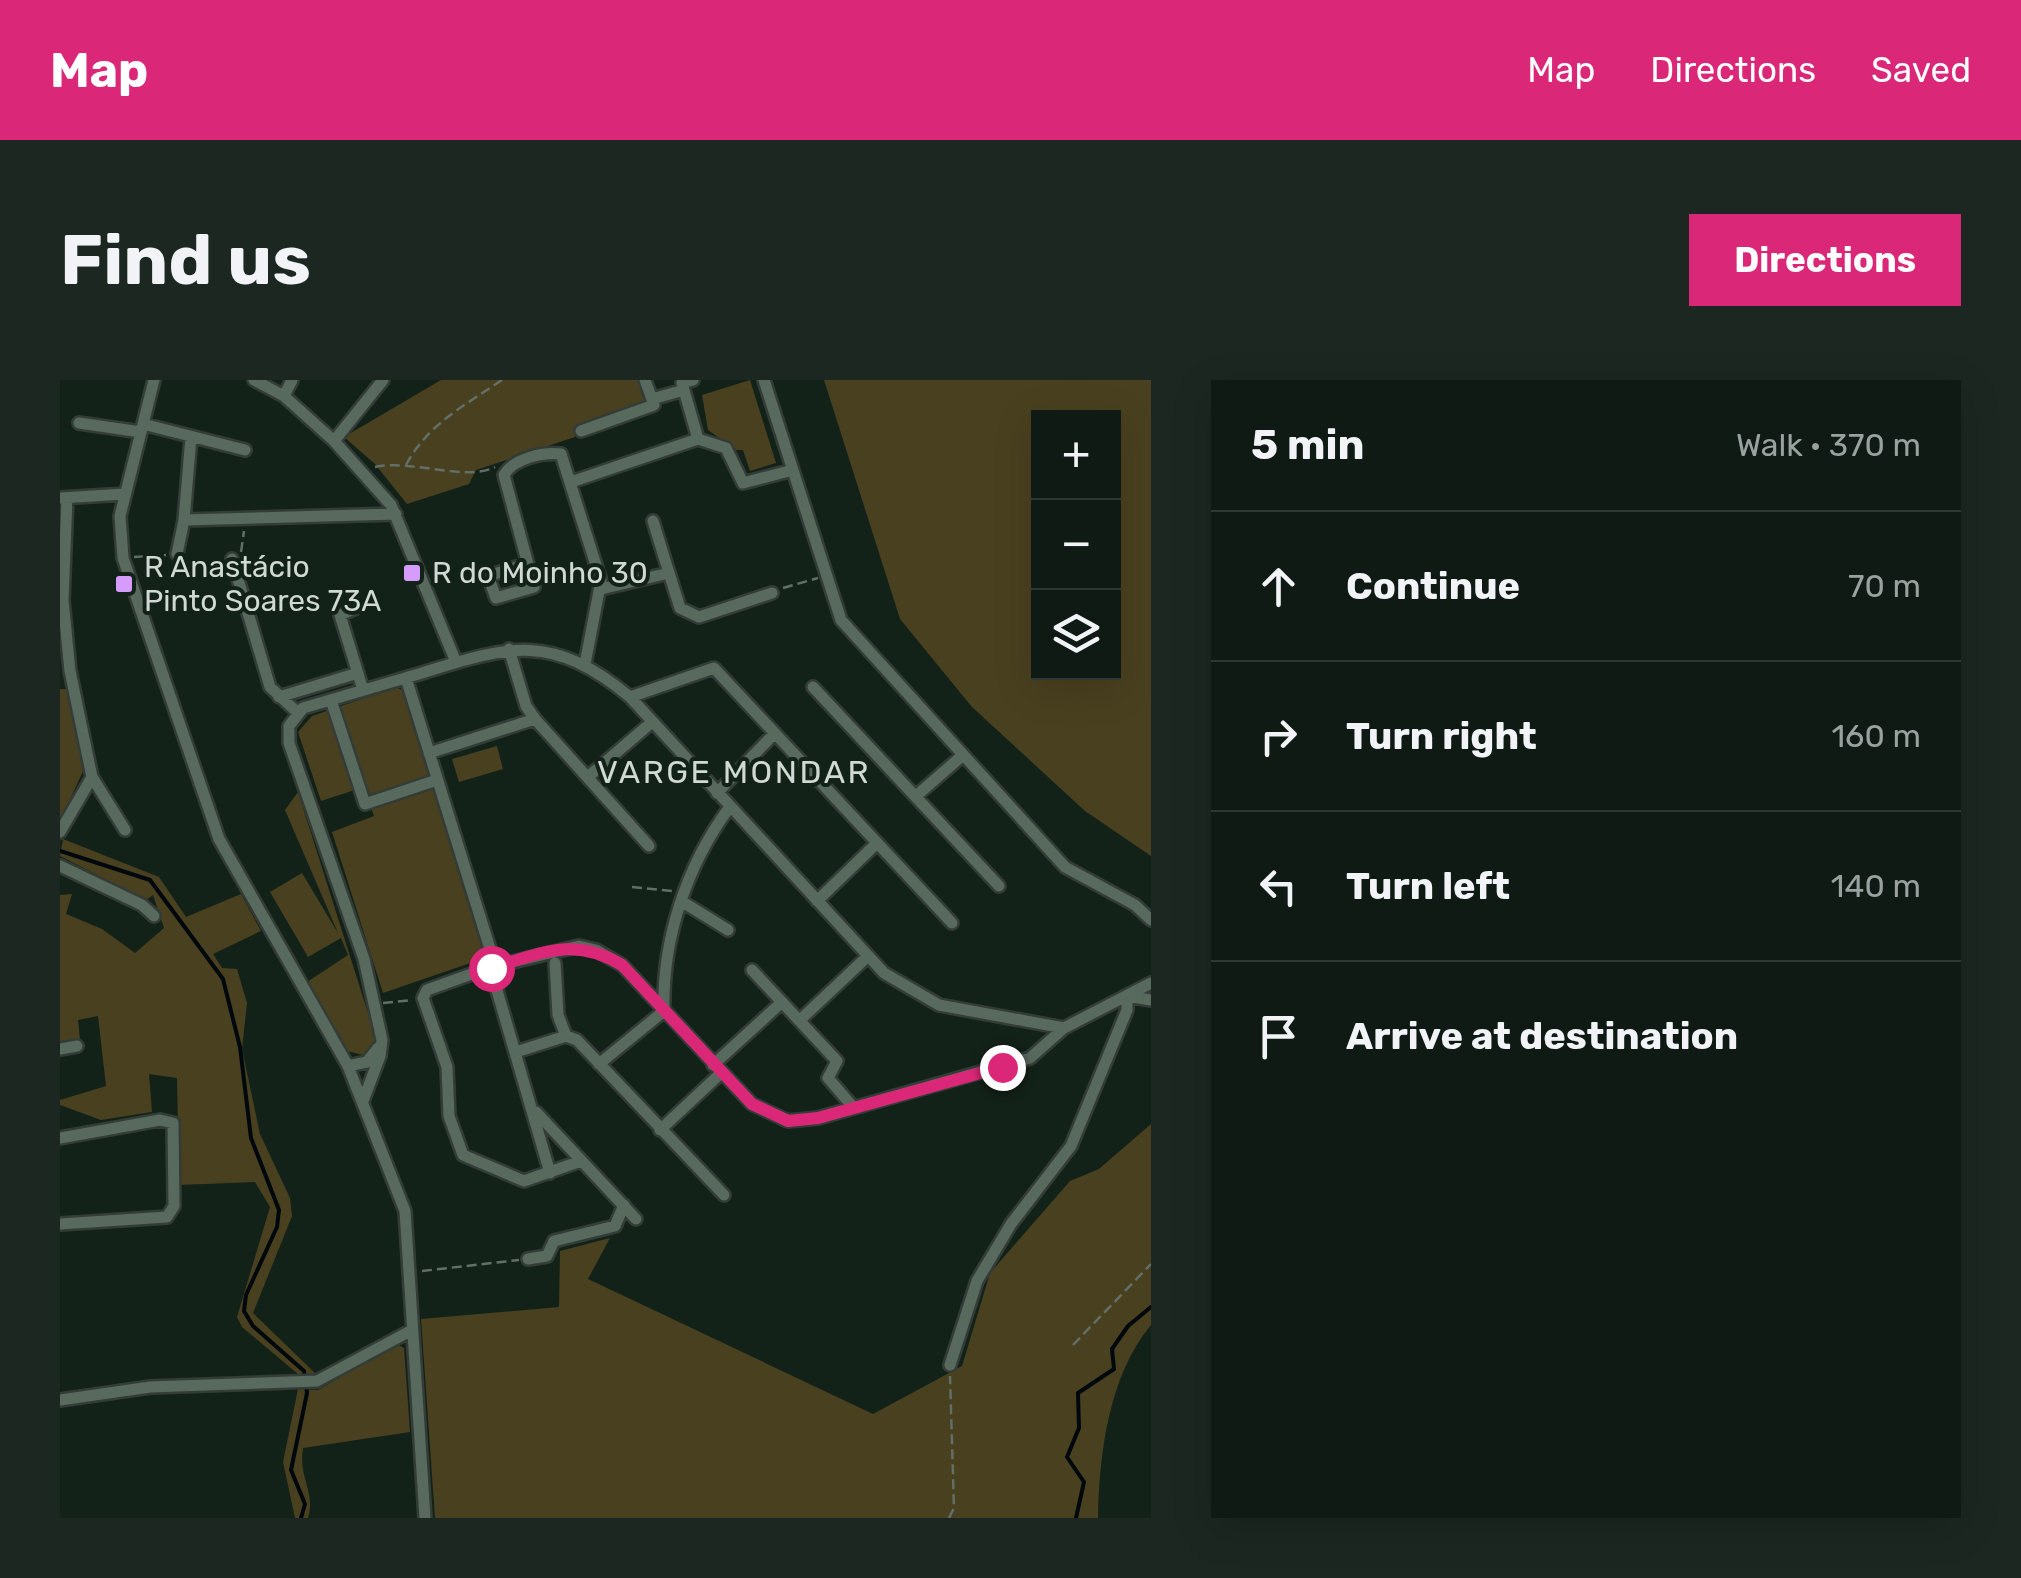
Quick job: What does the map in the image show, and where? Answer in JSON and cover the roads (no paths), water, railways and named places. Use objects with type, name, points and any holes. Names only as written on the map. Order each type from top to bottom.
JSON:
[{"type":"street","points":[[154,380],[118,534],[123,558],[218,839],[354,1066],[355,1080],[405,1211],[425,1518]]},
{"type":"street","points":[[254,380],[284,396],[334,440],[368,475],[396,514],[456,662]]},
{"type":"street","points":[[284,396],[292,380]]},
{"type":"street","points":[[334,440],[382,380]]},
{"type":"street","points":[[582,431],[654,405],[645,380]]},
{"type":"street","points":[[764,380],[841,620],[1064,867],[1135,905],[1151,920]]},
{"type":"street","points":[[652,399],[688,385],[698,439]]},
{"type":"street","points":[[79,424],[142,428],[246,450]]},
{"type":"street","points":[[177,554],[192,437]]},
{"type":"street","points":[[572,482],[698,439],[726,448],[742,483],[793,470]]},
{"type":"street","points":[[526,564],[504,489],[509,467],[548,452],[561,454],[601,589],[585,664]]},
{"type":"street","points":[[125,494],[63,498],[63,600],[70,670],[92,777],[125,830]]},
{"type":"street","points":[[184,520],[396,514]]},
{"type":"street","points":[[653,520],[680,608],[692,616],[772,593]]},
{"type":"street","points":[[232,559],[270,687],[298,712]]},
{"type":"street","points":[[601,589],[669,573]]},
{"type":"street","points":[[354,609],[340,615],[363,690]]},
{"type":"street","points":[[508,648],[526,706],[535,719],[649,846]]},
{"type":"street","points":[[363,1101],[382,1040],[364,959],[289,742],[290,726],[298,712],[331,700],[508,648],[547,652],[585,664],[630,698],[898,984],[939,1005],[1064,1028]]},
{"type":"street","points":[[630,698],[714,668],[952,924]]},
{"type":"street","points":[[279,697],[358,672]]},
{"type":"street","points":[[406,678],[491,952],[491,968],[550,1173]]},
{"type":"street","points":[[813,687],[1000,886]]},
{"type":"street","points":[[331,700],[366,804],[437,780]]},
{"type":"street","points":[[429,753],[535,719]]},
{"type":"street","points":[[589,776],[652,722]]},
{"type":"street","points":[[717,793],[775,733]]},
{"type":"street","points":[[916,796],[963,755]]},
{"type":"street","points":[[60,832],[92,777]]},
{"type":"street","points":[[599,1064],[664,1011],[667,959],[682,898],[709,835],[729,808]]},
{"type":"street","points":[[818,900],[877,843]]},
{"type":"street","points":[[60,866],[142,904],[154,916]]},
{"type":"street","points":[[682,898],[728,930]]},
{"type":"street","points":[[581,1161],[515,1180],[463,1155],[449,1116],[447,1067],[425,994],[491,968],[563,948],[596,950],[622,965],[752,1104],[788,1121],[854,1108],[1030,1058],[1064,1028],[1151,983]]},
{"type":"street","points":[[800,1020],[868,956]]},
{"type":"street","points":[[556,963],[558,1016],[566,1036]]},
{"type":"street","points":[[752,970],[837,1061],[828,1078],[854,1108]]},
{"type":"street","points":[[1127,996],[1151,1000]]},
{"type":"street","points":[[950,1365],[977,1280],[1011,1224],[1074,1141],[1128,1010],[1127,996]]},
{"type":"street","points":[[660,1130],[782,1002]]},
{"type":"street","points":[[516,1052],[566,1036],[577,1040],[724,1195]]},
{"type":"street","points":[[354,1066],[372,1057],[382,1040]]},
{"type":"street","points":[[60,1050],[77,1046]]},
{"type":"street","points":[[355,1080],[374,1072]]},
{"type":"street","points":[[533,1109],[636,1219]]},
{"type":"street","points":[[60,1138],[160,1120],[173,1124],[174,1206],[167,1217],[60,1224]]},
{"type":"street","points":[[528,1258],[548,1256],[554,1242],[615,1226],[624,1206]]},
{"type":"street","points":[[60,1400],[150,1388],[316,1381],[412,1330]]},
{"type":"waterway","points":[[60,851],[150,880],[223,979],[240,1047],[251,1138],[279,1210],[277,1227],[246,1295],[244,1311],[253,1326],[304,1371],[307,1393],[291,1470],[305,1504],[301,1518]]},
{"type":"waterway","points":[[1076,1518],[1084,1482],[1067,1457],[1079,1428],[1078,1393],[1114,1369],[1112,1349],[1128,1326],[1151,1307]]},
{"type":"place","name":"R do Moinho 30","points":[[412,573]]},
{"type":"place","name":"R Anastácio Pinto Soares 73A","points":[[124,584]]},
{"type":"district","name":"VARGE MONDAR","points":[[734,772]]}]
